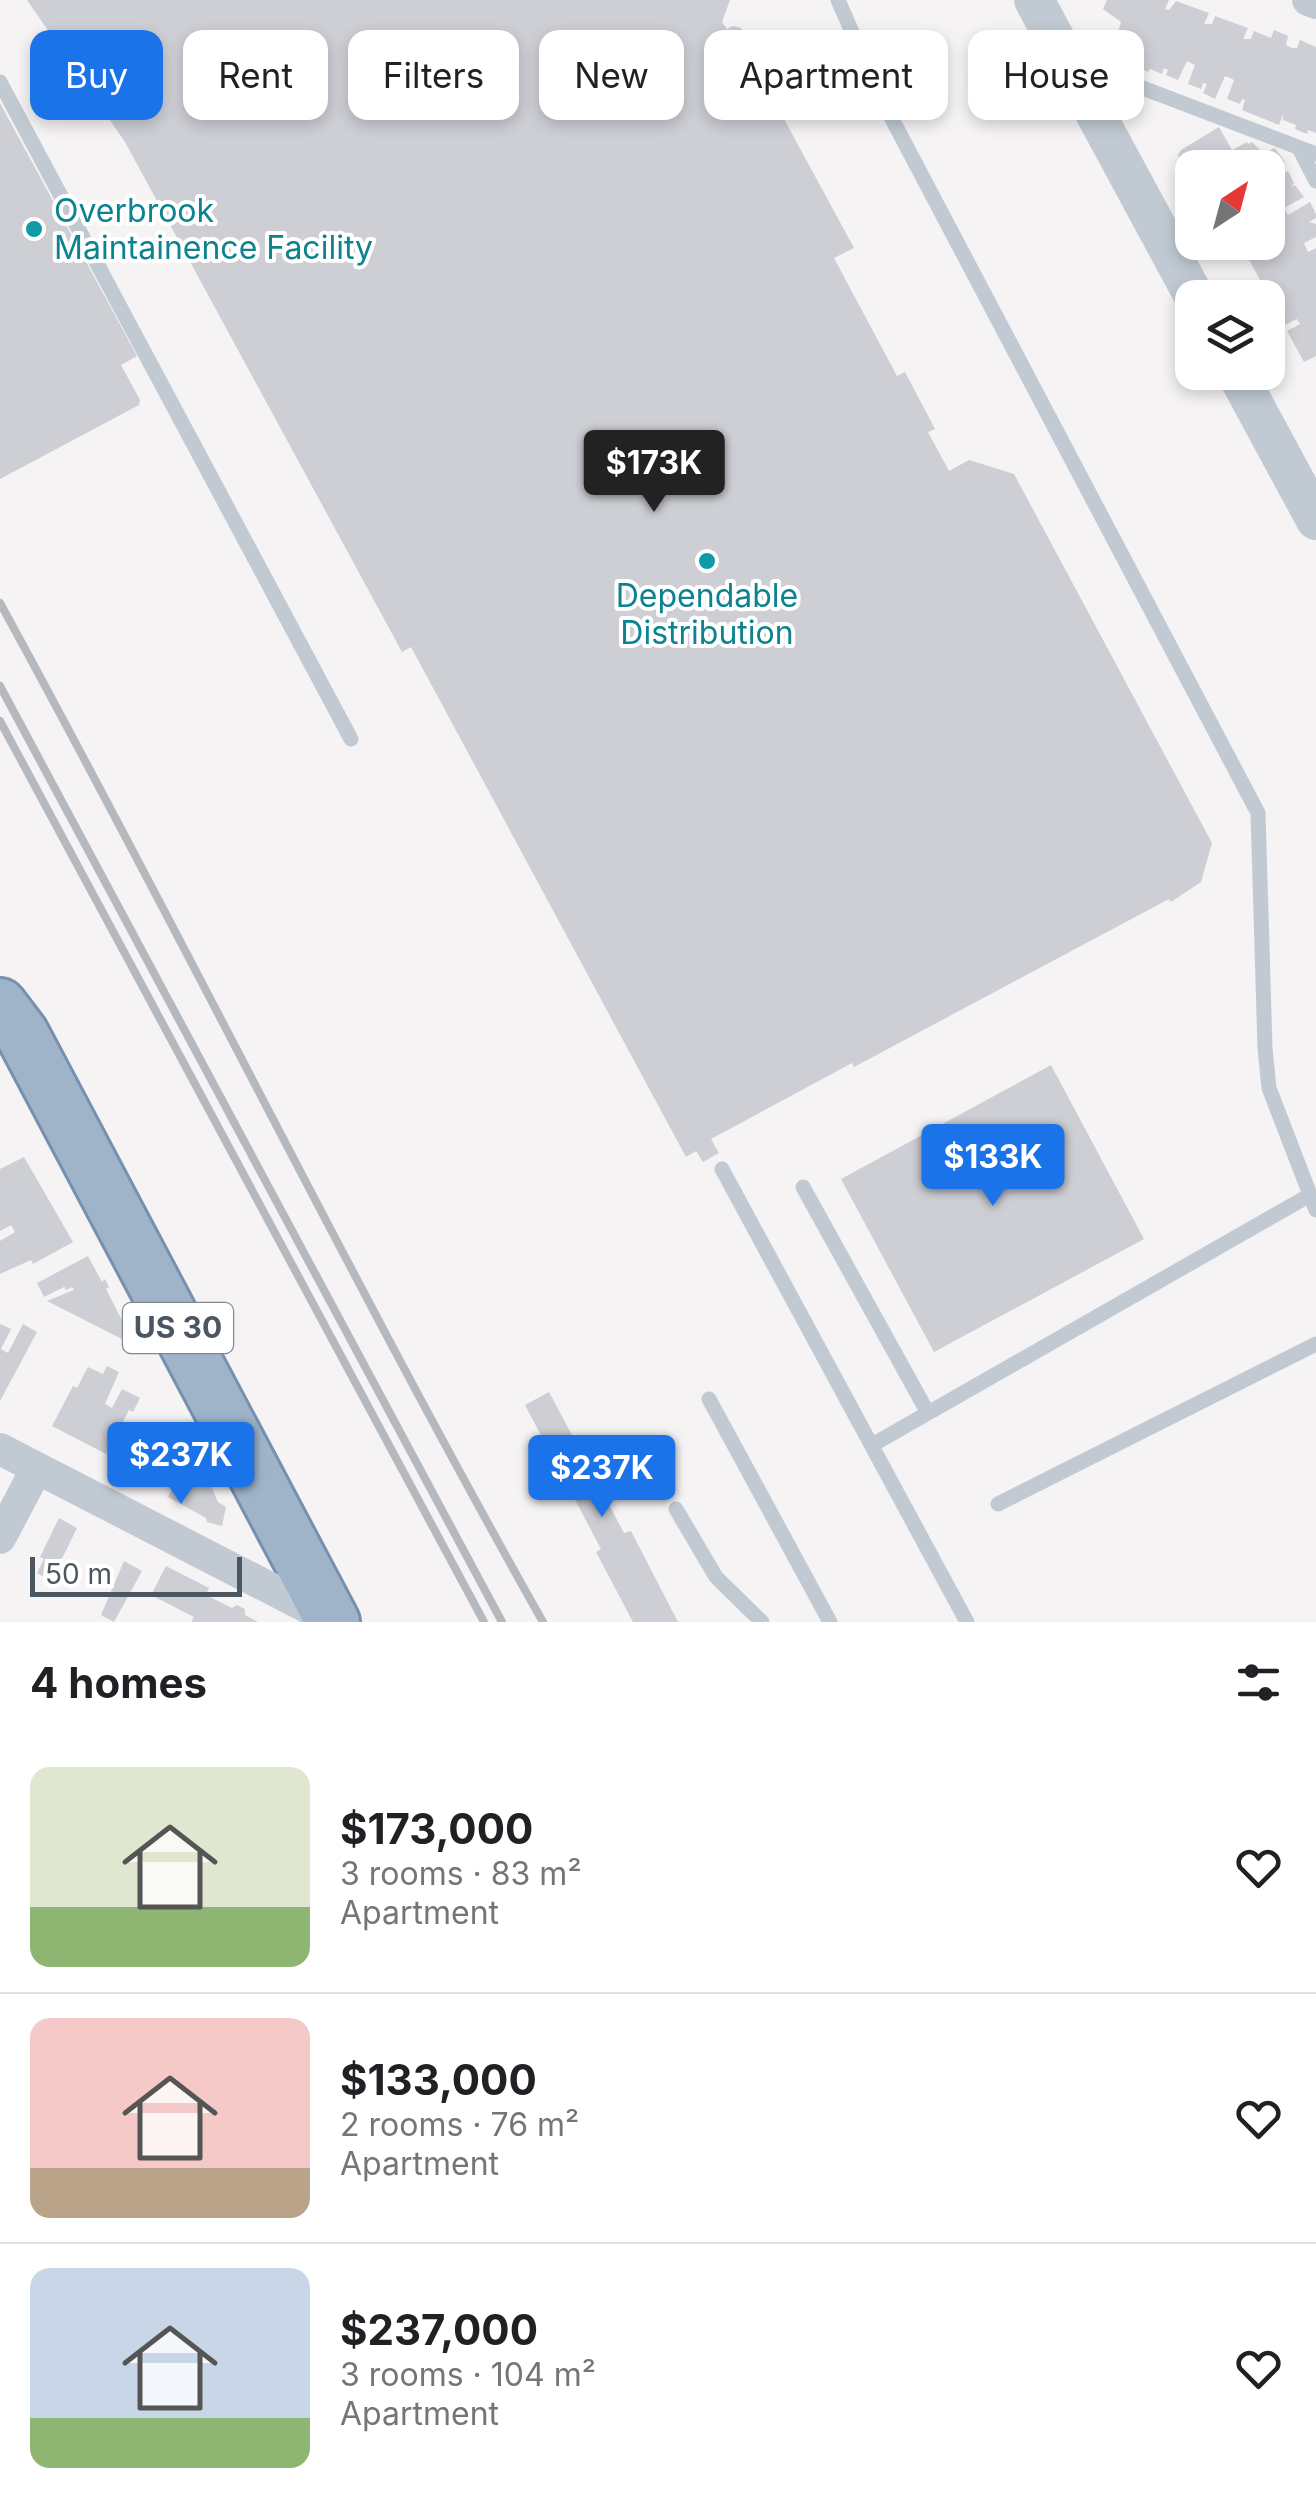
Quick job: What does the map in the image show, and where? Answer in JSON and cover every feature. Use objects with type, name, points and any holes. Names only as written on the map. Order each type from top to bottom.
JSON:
[{"type":"highway","name":"US 30","points":[[7,1033],[332,1621]]},
{"type":"street","points":[[1034,0],[1050,30]]},
{"type":"street","points":[[1308,0],[1316,3]]},
{"type":"street","points":[[1099,120],[1185,280]]},
{"type":"street","points":[[1246,390],[1316,520]]},
{"type":"street","points":[[0,1448],[332,1621]]},
{"type":"street","points":[[0,1538],[37,1468]]},
{"type":"lane","points":[[838,0],[892,118],[1258,813],[1265,1048],[1270,1088],[1313,1202],[872,1445]]},
{"type":"lane","points":[[0,82],[351,739]]},
{"type":"lane","points":[[1144,89],[1316,154]]},
{"type":"lane","points":[[1298,148],[1316,181]]},
{"type":"lane","points":[[722,1169],[967,1622]]},
{"type":"lane","points":[[803,1187],[928,1413]]},
{"type":"lane","points":[[998,1504],[1316,1344]]},
{"type":"lane","points":[[709,1398],[830,1622]]},
{"type":"lane","points":[[676,1509],[716,1577],[762,1622]]},
{"type":"building","name":"Dependable Distribution","points":[[27,0],[730,0],[722,22],[727,29],[733,26],[742,30],[704,30],[704,120],[785,120],[854,248],[834,258],[897,376],[905,372],[935,429],[928,432],[949,471],[969,460],[1014,474],[1212,843],[1201,882],[1171,902],[1169,899],[711,1139],[719,1153],[703,1162],[696,1151],[686,1157],[411,647],[402,652],[110,120],[163,120],[163,30],[48,30]]},
{"type":"building","points":[[1107,0],[1169,0],[1165,9],[1169,10],[1176,1],[1209,13],[1204,24],[1212,24],[1215,16],[1248,28],[1243,39],[1251,39],[1254,31],[1271,38],[1274,30],[1288,36],[1286,45],[1292,48],[1297,48],[1300,40],[1316,47],[1316,133],[1295,129],[1296,125],[1283,120],[1283,114],[1279,125],[1242,110],[1245,100],[1240,104],[1227,99],[1234,80],[1225,76],[1215,99],[1203,93],[1207,84],[1203,83],[1201,89],[1188,84],[1195,65],[1187,61],[1178,80],[1166,75],[1168,70],[1164,68],[1162,74],[1144,70],[1144,30],[1119,30],[1121,22],[1103,9]]},
{"type":"building","name":"Overbrook Maintainence Facility","points":[[0,103],[137,356],[121,365],[140,400],[139,405],[0,479]]},
{"type":"building","points":[[1219,127],[1232,150],[1181,150]]},
{"type":"building","points":[[1247,142],[1260,150],[1232,150]]},
{"type":"building","points":[[1288,171],[1294,183],[1291,187],[1295,185],[1304,197],[1285,207]]},
{"type":"building","points":[[1310,202],[1316,218],[1309,222],[1316,224],[1316,237],[1304,243],[1308,252],[1316,248],[1316,356],[1304,362],[1287,331],[1300,324],[1297,319],[1285,325],[1285,280],[1260,280],[1249,260],[1285,260],[1285,210],[1288,215]]},
{"type":"building","points":[[1051,1065],[1144,1239],[934,1352],[841,1179]]},
{"type":"building","points":[[24,1157],[73,1242],[33,1264],[31,1260],[0,1274],[0,1241],[15,1232],[11,1225],[0,1231],[0,1169]]},
{"type":"building","points":[[88,1256],[109,1287],[106,1289],[129,1334],[126,1341],[47,1301],[74,1290],[72,1287],[44,1297],[37,1283]]},
{"type":"building","points":[[0,1324],[11,1329],[1,1349],[8,1353],[23,1324],[37,1332],[0,1401]]},
{"type":"building","points":[[107,1366],[119,1372],[105,1404],[112,1408],[122,1389],[140,1398],[133,1412],[129,1410],[106,1454],[52,1426],[88,1367],[103,1374]]},
{"type":"building","points":[[549,1392],[624,1533],[631,1531],[678,1622],[633,1622],[596,1552],[601,1549],[525,1405]]},
{"type":"building","points":[[190,1456],[196,1462],[200,1460],[218,1502],[226,1507],[222,1526],[207,1522],[168,1497]]},
{"type":"building","points":[[59,1518],[77,1528],[51,1581],[37,1573],[44,1559],[40,1557]]},
{"type":"building","points":[[124,1561],[142,1571],[114,1622],[101,1615]]},
{"type":"building","points":[[166,1566],[209,1588],[206,1595],[232,1608],[237,1605],[245,1609],[245,1615],[258,1622],[191,1622],[194,1617],[151,1595]]},
{"type":"railway","points":[[0,603],[404,1369],[543,1622]]},
{"type":"railway","points":[[0,686],[502,1622]]},
{"type":"railway","points":[[0,721],[484,1622]]},
{"type":"place","name":"Overbrook Maintainence Facility","points":[[34,229]]},
{"type":"place","name":"Dependable Distribution","points":[[707,561]]}]
